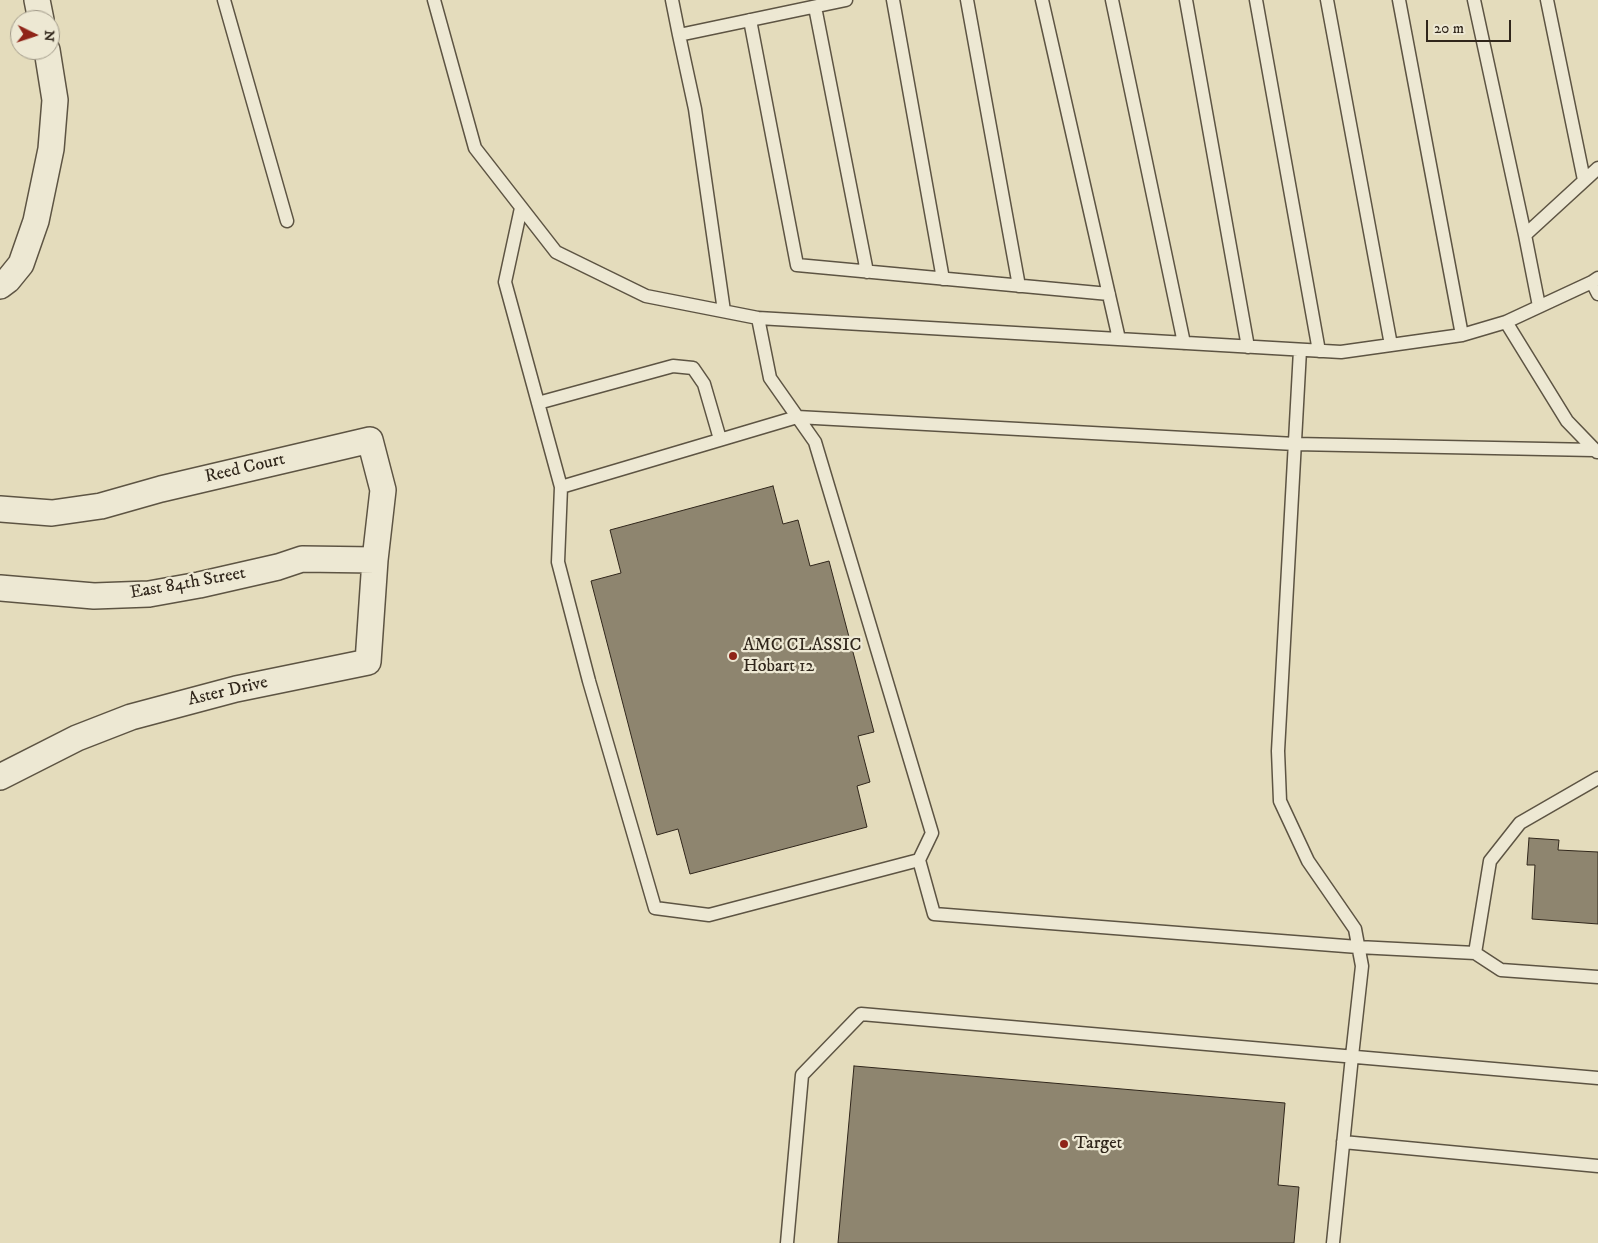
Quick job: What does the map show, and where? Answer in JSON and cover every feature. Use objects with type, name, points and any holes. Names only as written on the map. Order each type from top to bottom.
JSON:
[{"type":"street","points":[[0,286],[8,280],[21,264],[36,221],[51,149],[55,100],[49,60]]},
{"type":"street","name":"Reed Court","points":[[0,509],[52,513],[101,506],[161,489],[370,440],[383,490],[375,560]]},
{"type":"street","name":"East 84th Street","points":[[0,588],[94,596],[149,594],[278,567],[302,559],[375,560]]},
{"type":"street","name":"Aster Drive","points":[[0,777],[77,738],[131,717],[236,689],[368,662],[375,560]]},
{"type":"lane","points":[[224,0],[287,220]]},
{"type":"lane","points":[[434,0],[475,148],[556,252],[646,296],[758,318],[1341,352],[1462,335],[1506,322],[1539,306],[1596,285]]},
{"type":"lane","points":[[672,0],[695,109],[724,311]]},
{"type":"lane","points":[[679,35],[846,0]]},
{"type":"lane","points":[[893,0],[943,279]]},
{"type":"lane","points":[[967,0],[1020,286]]},
{"type":"lane","points":[[1042,0],[1119,339]]},
{"type":"lane","points":[[1112,0],[1184,343]]},
{"type":"lane","points":[[1186,0],[1248,347]]},
{"type":"lane","points":[[1256,0],[1320,351]]},
{"type":"lane","points":[[1327,0],[1391,345]]},
{"type":"lane","points":[[1399,0],[1462,335]]},
{"type":"lane","points":[[1474,0],[1539,306]]},
{"type":"lane","points":[[1546,0],[1584,180]]},
{"type":"lane","points":[[815,7],[867,272]]},
{"type":"lane","points":[[750,20],[797,265],[1109,294]]},
{"type":"lane","points":[[1525,235],[1598,168]]},
{"type":"lane","points":[[521,208],[505,282],[561,487],[558,562],[589,681],[655,908],[709,915],[919,860]]},
{"type":"lane","points":[[758,318],[770,378],[815,442],[932,833],[919,860],[934,914],[1358,947],[1475,953],[1501,970],[1598,977]]},
{"type":"lane","points":[[1506,322],[1567,421],[1596,452]]},
{"type":"lane","points":[[1300,350],[1278,751],[1280,801],[1308,861],[1355,929],[1362,966],[1333,1243]]},
{"type":"lane","points":[[538,403],[673,366],[693,368],[704,384],[720,439]]},
{"type":"lane","points":[[561,487],[797,416],[1295,444],[1596,452]]},
{"type":"lane","points":[[1475,953],[1490,861],[1520,823],[1598,778]]},
{"type":"lane","points":[[787,1243],[802,1075],[862,1014],[1598,1078]]},
{"type":"lane","points":[[1343,1142],[1598,1166]]},
{"type":"building","name":"AMC CLASSIC Hobart 12","points":[[773,486],[783,524],[798,520],[810,566],[829,561],[874,732],[858,736],[870,782],[857,786],[867,827],[690,874],[678,829],[657,835],[591,581],[621,573],[610,530]]},
{"type":"building","points":[[1529,838],[1559,840],[1558,850],[1598,852],[1598,924],[1532,919],[1535,865],[1527,865]]},
{"type":"building","name":"Target","points":[[854,1066],[1285,1103],[1278,1185],[1299,1187],[1294,1243],[838,1243]]},
{"type":"place","name":"AMC CLASSIC Hobart 12","points":[[733,656]]},
{"type":"place","name":"Target","points":[[1064,1144]]}]
